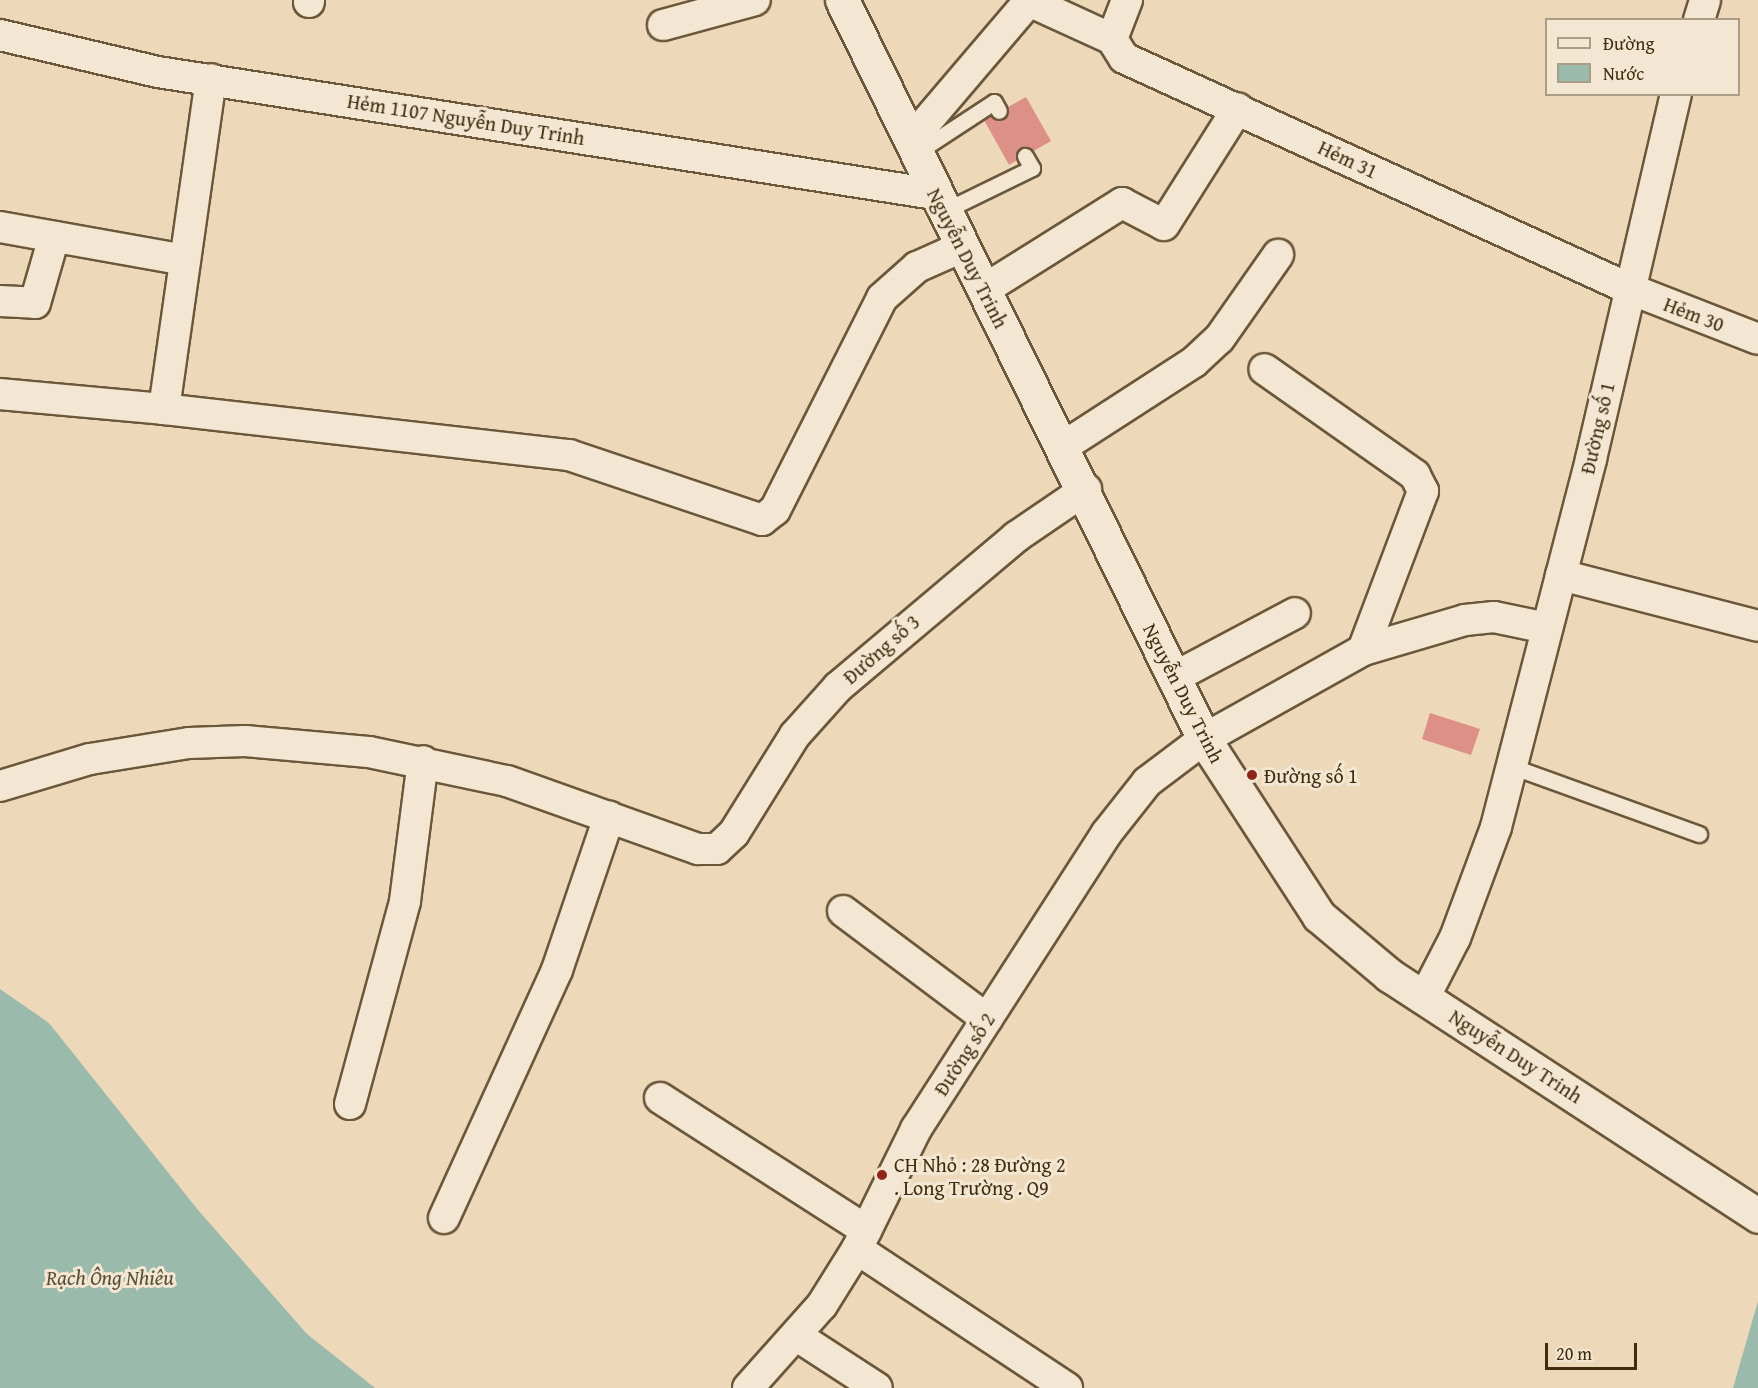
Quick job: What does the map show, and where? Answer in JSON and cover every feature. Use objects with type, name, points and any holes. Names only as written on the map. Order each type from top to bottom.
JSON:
[{"type":"main road","name":"Nguyễn Duy Trinh","points":[[842,0],[939,203],[1086,489],[1173,678],[1204,739],[1319,916],[1340,939],[1749,1210]]},
{"type":"street","points":[[663,25],[755,0]]},
{"type":"street","points":[[913,147],[1029,1],[1112,39],[1127,0]]},
{"type":"street","points":[[1700,18],[1705,0]]},
{"type":"street","name":"Hẻm 1107 Nguyễn Duy Trinh","points":[[0,34],[210,79],[939,203]]},
{"type":"street","name":"Hẻm 31","points":[[1112,39],[1124,58],[1238,108],[1630,289]]},
{"type":"street","points":[[164,409],[210,79]]},
{"type":"street","name":"Đường số 1","points":[[1425,996],[1455,938],[1496,827],[1561,575],[1676,96]]},
{"type":"street","points":[[985,289],[1122,202],[1164,225],[1238,108]]},
{"type":"street","points":[[0,227],[185,260]]},
{"type":"street","points":[[0,300],[35,303],[54,237]]},
{"type":"street","points":[[0,394],[164,409],[569,455],[642,475],[749,516],[769,516],[882,298],[917,267],[962,247]]},
{"type":"street","points":[[1064,446],[1194,362],[1219,339],[1278,255]]},
{"type":"street","name":"Hẻm 30","points":[[1630,289],[1758,339]]},
{"type":"street","points":[[1264,369],[1415,475],[1423,491],[1363,650]]},
{"type":"street","name":"Đường số 3","points":[[609,817],[698,849],[717,849],[734,833],[795,735],[838,687],[1016,537],[1086,489]]},
{"type":"street","points":[[1561,575],[1758,626]]},
{"type":"street","points":[[1173,678],[1295,613]]},
{"type":"street","name":"Đường số 2","points":[[748,1388],[796,1336],[862,1239],[916,1129],[1106,834],[1147,782],[1204,739],[1363,650],[1465,620],[1494,617],[1547,628]]},
{"type":"street","points":[[0,786],[90,759],[189,743],[245,741],[423,761],[507,781],[609,817],[557,970],[444,1218]]},
{"type":"street","points":[[350,1104],[405,901],[423,761]]},
{"type":"street","points":[[843,911],[987,1019]]},
{"type":"street","points":[[660,1098],[862,1239],[1067,1388]]},
{"type":"street","points":[[796,1336],[877,1388]]},
{"type":"lane","points":[[913,147],[994,102],[999,111]]},
{"type":"lane","points":[[939,203],[1032,168],[1025,156]]},
{"type":"lane","points":[[1511,766],[1699,834]]},
{"type":"water","name":"Rạch Ông Nhiêu","points":[[0,989],[49,1023],[198,1210],[307,1334],[375,1388],[0,1388]]},
{"type":"water","points":[[1758,1301],[1758,1388],[1733,1388]]},
{"type":"building","points":[[1026,97],[1051,141],[1009,165],[984,120]]},
{"type":"building","points":[[1430,713],[1480,729],[1471,755],[1422,739]]},
{"type":"place","name":"Đường số 1","points":[[1252,775]]},
{"type":"place","name":"CH Nhỏ : 28 Đường 2 . Long Trường . Q9","points":[[882,1175]]}]
